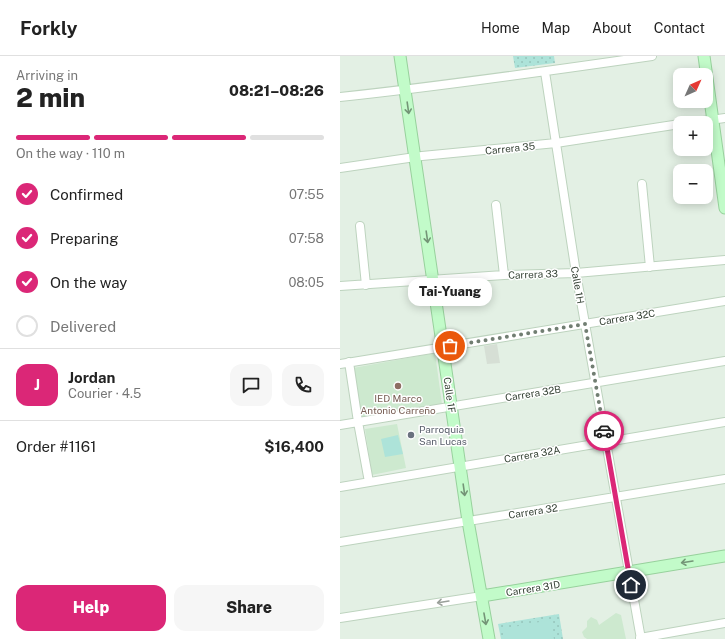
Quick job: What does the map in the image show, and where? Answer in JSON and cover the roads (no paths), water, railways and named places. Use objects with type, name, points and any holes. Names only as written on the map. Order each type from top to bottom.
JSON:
[{"type":"street","name":"Calle 1F","points":[[400,56],[468,521],[489,639]]},
{"type":"street","points":[[340,97],[545,72],[652,56]]},
{"type":"street","points":[[704,56],[712,116]]},
{"type":"street","name":"Calle 1H","points":[[545,72],[576,273],[641,638]]},
{"type":"street","points":[[713,120],[725,118]]},
{"type":"street","name":"Carrera 35","points":[[340,168],[415,158],[556,143],[673,125]]},
{"type":"street","points":[[713,127],[725,208]]},
{"type":"street","points":[[642,184],[650,267]]},
{"type":"street","points":[[496,205],[504,275]]},
{"type":"street","points":[[360,226],[366,284]]},
{"type":"street","name":"Carrera 33","points":[[340,286],[504,275],[576,273],[725,260]]},
{"type":"street","name":"Carrera 32C","points":[[340,364],[725,301]]},
{"type":"street","name":"Carrera 32B","points":[[340,425],[725,361]]},
{"type":"street","points":[[349,362],[369,482]]},
{"type":"street","name":"Carrera 32A","points":[[340,487],[725,422]]},
{"type":"street","name":"Carrera 32","points":[[340,542],[725,479]]},
{"type":"street","name":"Carrera 31D","points":[[340,618],[725,556]]},
{"type":"street","points":[[641,638],[725,623]]},
{"type":"place","name":"Tai-Yuang","points":[[450,346]]},
{"type":"place","name":"IED Marco Antonio Carreño","points":[[398,386]]},
{"type":"place","name":"Parroquia San Lucas","points":[[411,435]]}]
